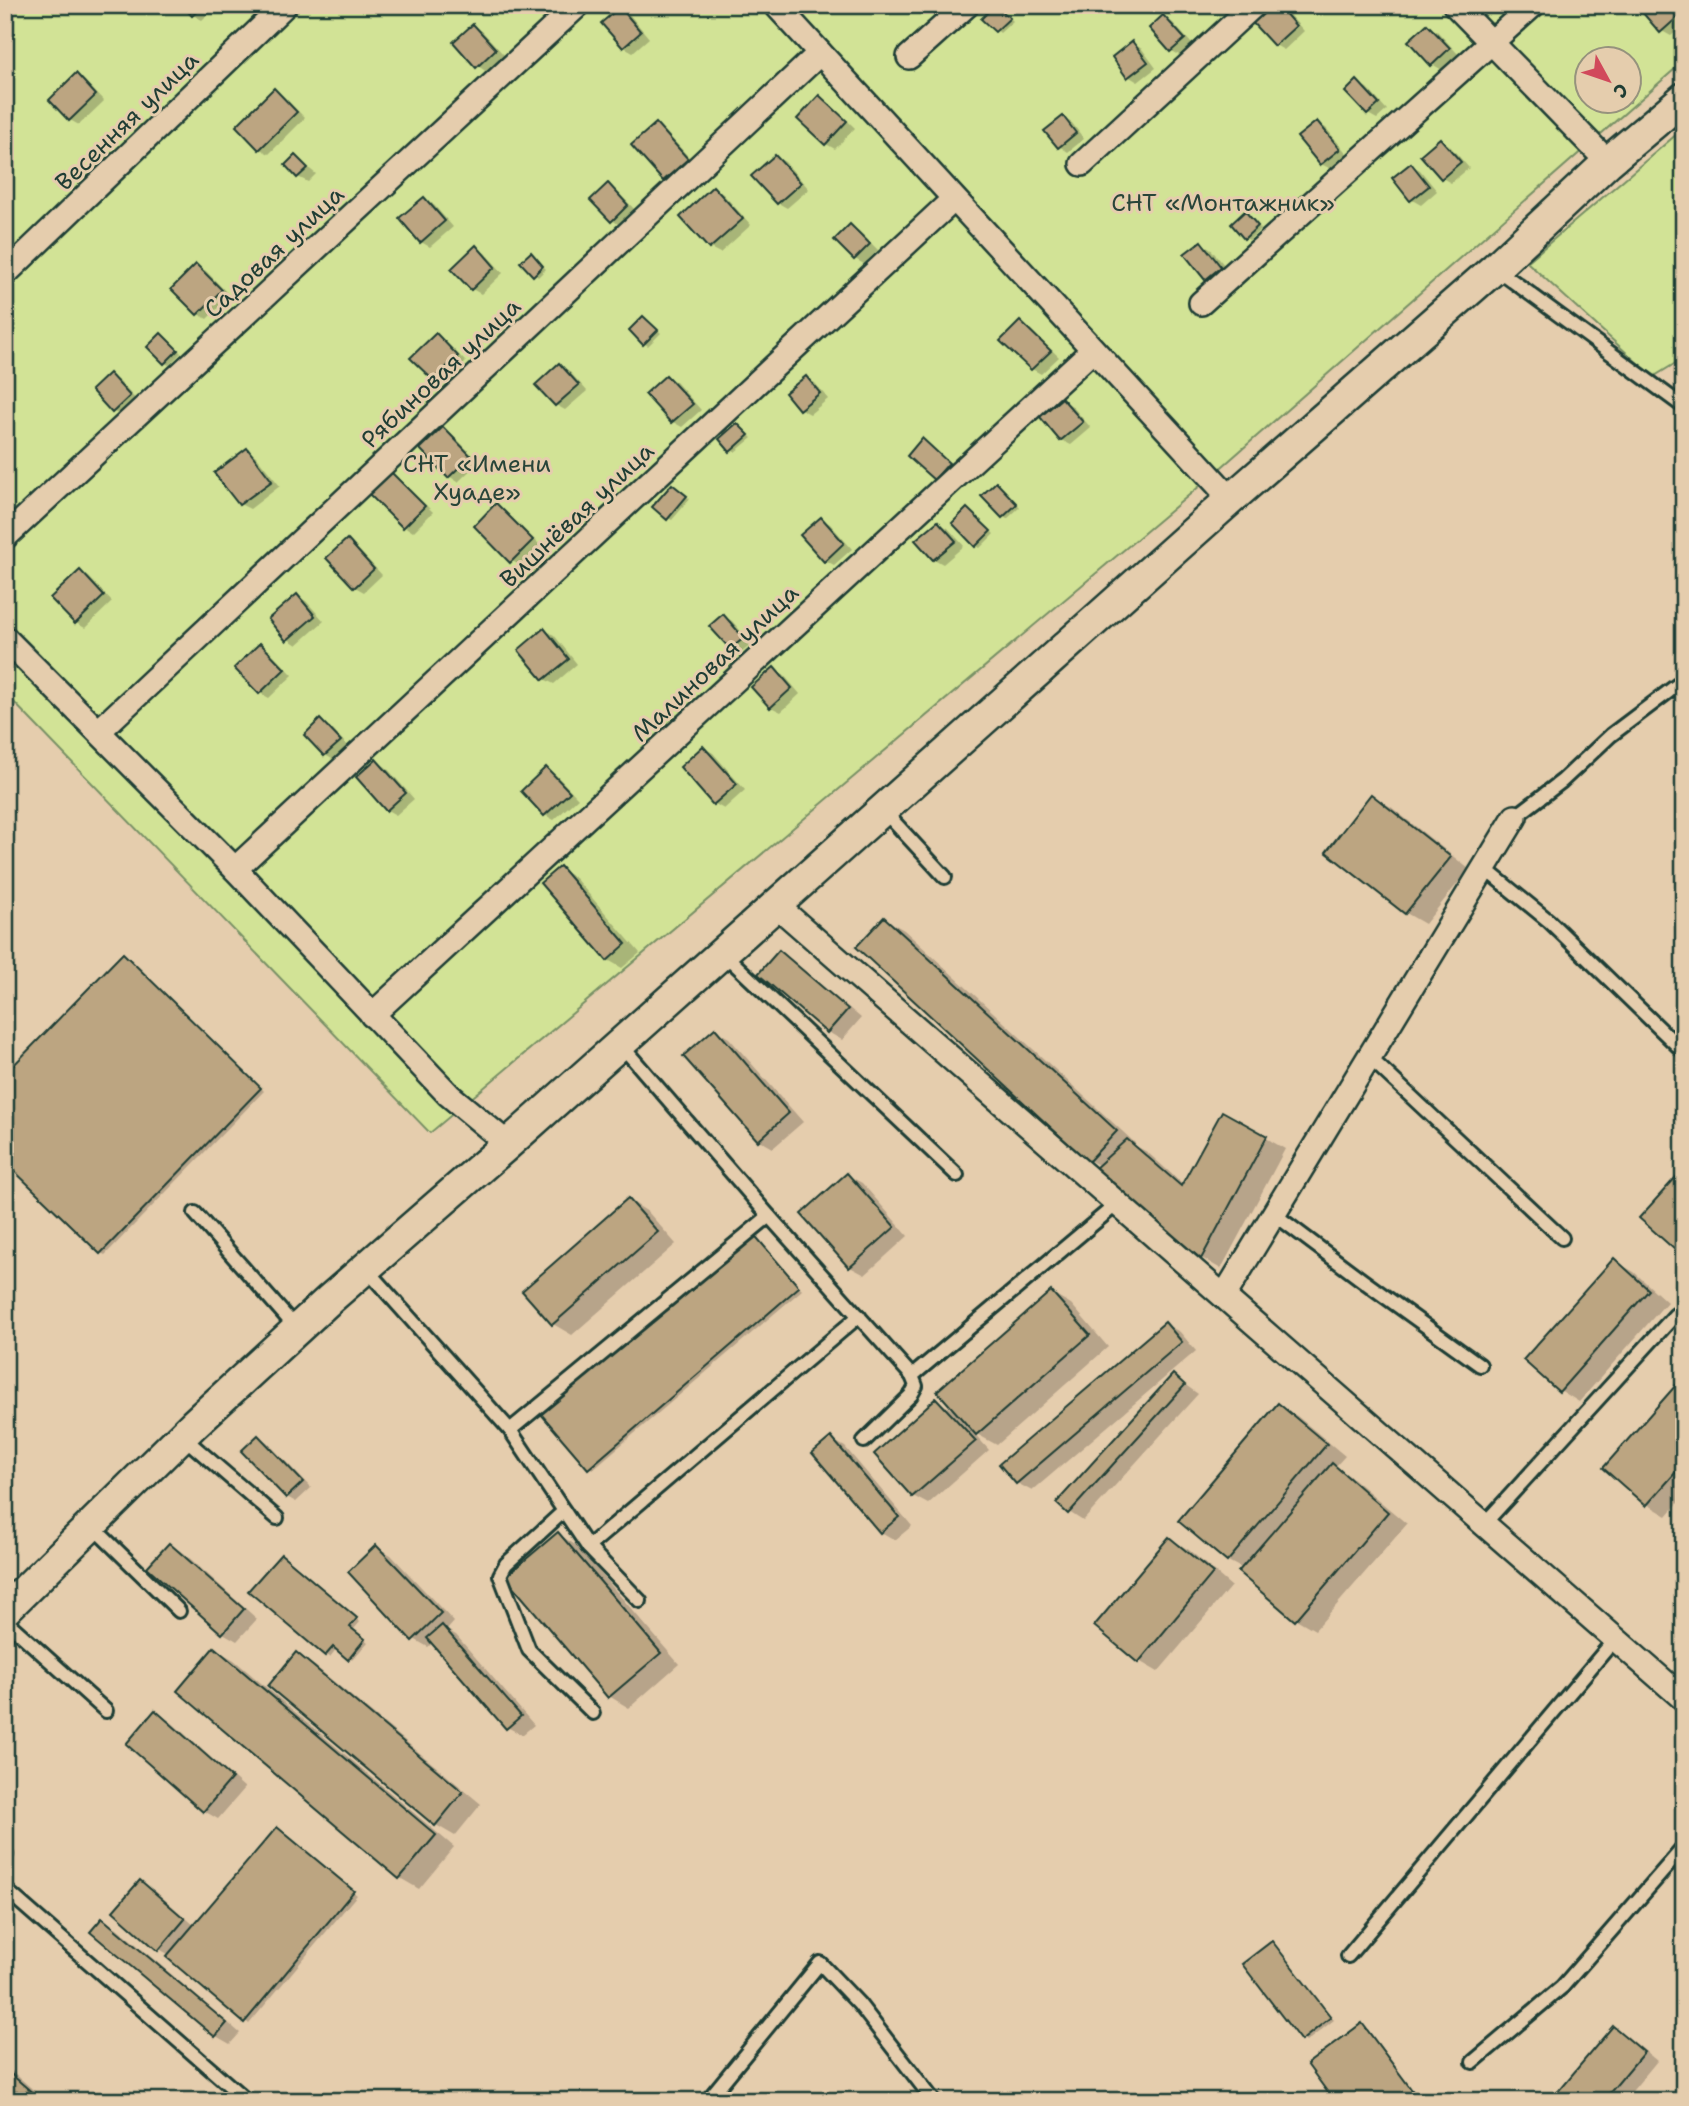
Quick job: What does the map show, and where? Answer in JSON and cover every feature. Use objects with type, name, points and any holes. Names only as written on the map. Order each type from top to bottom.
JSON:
[{"type":"street","name":"Весенняя улица","points":[[5,274],[285,5]]},
{"type":"street","name":"Садовая улица","points":[[5,537],[579,5]]},
{"type":"street","points":[[776,5],[1231,499]]},
{"type":"street","points":[[909,57],[967,5]]},
{"type":"street","points":[[1082,164],[1254,5]]},
{"type":"street","points":[[1455,5],[1608,162]]},
{"type":"street","points":[[1201,303],[1533,5]]},
{"type":"street","name":"Рябиновая улица","points":[[99,731],[820,53]]},
{"type":"street","points":[[5,1610],[181,1436],[297,1329],[621,1044],[1231,499],[1495,268],[1608,162],[1684,99]]},
{"type":"street","name":"Вишнёвая улица","points":[[236,869],[954,199]]},
{"type":"street","name":"Малиновая улица","points":[[373,1015],[1093,350]]},
{"type":"street","points":[[5,638],[236,869],[449,1095],[508,1144]]},
{"type":"street","points":[[1224,1296],[1515,817]]},
{"type":"street","points":[[776,905],[1684,1699]]},
{"type":"lane","points":[[1495,268],[1684,407]]},
{"type":"lane","points":[[1515,817],[1562,781],[1611,735],[1684,680]]},
{"type":"lane","points":[[883,810],[946,877]]},
{"type":"lane","points":[[1484,868],[1549,920],[1684,1052]]},
{"type":"lane","points":[[723,953],[957,1175]]},
{"type":"lane","points":[[621,1044],[912,1376],[916,1386],[911,1395],[864,1441]]},
{"type":"lane","points":[[1369,1058],[1562,1238]]},
{"type":"lane","points":[[912,1376],[1118,1203]]},
{"type":"lane","points":[[195,1213],[297,1329]]},
{"type":"lane","points":[[1274,1214],[1480,1365]]},
{"type":"lane","points":[[510,1430],[769,1216]]},
{"type":"lane","points":[[366,1268],[510,1430],[588,1547],[640,1601]]},
{"type":"lane","points":[[1484,1524],[1675,1315]]},
{"type":"lane","points":[[588,1547],[859,1316]]},
{"type":"lane","points":[[181,1436],[277,1518]]},
{"type":"lane","points":[[564,1511],[506,1564],[500,1575],[529,1650],[593,1713]]},
{"type":"lane","points":[[91,1525],[179,1611]]},
{"type":"lane","points":[[5,1620],[106,1711]]},
{"type":"lane","points":[[1348,1956],[1615,1639]]},
{"type":"lane","points":[[1474,2062],[1562,1987],[1684,1847]]},
{"type":"lane","points":[[5,1889],[247,2101]]},
{"type":"lane","points":[[707,2101],[820,1963],[859,2004],[934,2101]]},
{"type":"green space","name":"СНТ «Имени Хуаде»","points":[[5,5],[1684,5],[1684,61],[1644,96],[1644,46],[1574,46],[1574,116],[1621,116],[1207,480],[430,1133],[5,693]]},
{"type":"green space","points":[[1684,128],[1684,358],[1653,377],[1527,262]]},
{"type":"building","points":[[182,5],[204,5],[192,16]]},
{"type":"building","points":[[995,5],[1010,18],[995,32],[981,19]]},
{"type":"building","points":[[1265,5],[1278,5],[1296,26],[1274,46],[1249,19]]},
{"type":"building","points":[[1636,5],[1670,5],[1679,16],[1660,33]]},
{"type":"building","points":[[620,7],[641,32],[623,48],[601,23]]},
{"type":"building","points":[[1163,15],[1185,39],[1170,52],[1149,28]]},
{"type":"building","points":[[473,24],[496,49],[476,68],[453,42]]},
{"type":"building","points":[[1427,24],[1450,48],[1431,66],[1408,41]]},
{"type":"building","points":[[1132,41],[1148,62],[1127,78],[1112,57]]},
{"type":"building","points":[[76,73],[96,95],[69,121],[49,100]]},
{"type":"building","points":[[1357,80],[1379,104],[1367,115],[1345,92]]},
{"type":"building","points":[[274,88],[297,112],[259,150],[236,126]]},
{"type":"building","points":[[819,95],[847,121],[825,145],[797,119]]},
{"type":"building","points":[[1063,116],[1076,133],[1058,148],[1044,131]]},
{"type":"building","points":[[1317,121],[1340,149],[1320,165],[1297,137]]},
{"type":"building","points":[[656,123],[688,159],[663,181],[631,145]]},
{"type":"building","points":[[1440,138],[1461,162],[1441,179],[1420,155]]},
{"type":"building","points":[[295,155],[308,168],[297,178],[285,165]]},
{"type":"building","points":[[775,155],[801,183],[777,204],[751,176]]},
{"type":"building","points":[[1411,163],[1429,186],[1410,201],[1392,178]]},
{"type":"building","points":[[608,183],[628,205],[611,222],[590,200]]},
{"type":"building","points":[[713,186],[743,219],[709,249],[680,217]]},
{"type":"building","points":[[424,197],[445,221],[420,243],[399,218]]},
{"type":"building","points":[[1245,211],[1258,226],[1244,239],[1231,224]]},
{"type":"building","points":[[850,224],[870,244],[854,260],[834,240]]},
{"type":"building","points":[[1201,241],[1221,267],[1205,280],[1184,254]]},
{"type":"building","points":[[476,245],[495,267],[471,290],[451,269]]},
{"type":"building","points":[[531,252],[543,266],[533,276],[520,262]]},
{"type":"building","points":[[196,264],[222,290],[197,315],[171,289]]},
{"type":"building","points":[[643,316],[658,330],[643,345],[629,330]]},
{"type":"building","points":[[1020,321],[1051,351],[1031,370],[1000,341]]},
{"type":"building","points":[[161,333],[178,350],[164,364],[147,347]]},
{"type":"building","points":[[436,333],[458,356],[433,380],[410,358]]},
{"type":"building","points":[[559,363],[579,385],[555,406],[535,385]]},
{"type":"building","points":[[109,373],[130,396],[112,413],[91,390]]},
{"type":"building","points":[[666,375],[693,404],[671,423],[645,394]]},
{"type":"building","points":[[806,376],[820,393],[799,410],[785,393]]},
{"type":"building","points":[[1062,398],[1083,422],[1060,441],[1040,417]]},
{"type":"building","points":[[737,423],[749,435],[730,452],[719,439]]},
{"type":"building","points":[[443,427],[471,456],[448,478],[420,449]]},
{"type":"building","points":[[922,438],[949,463],[934,480],[907,456]]},
{"type":"building","points":[[247,448],[272,481],[239,505],[214,473]]},
{"type":"building","points":[[391,472],[425,506],[403,528],[369,494]]},
{"type":"building","points":[[996,482],[1017,504],[1002,518],[981,496]]},
{"type":"building","points":[[672,484],[687,496],[667,520],[652,507]]},
{"type":"building","points":[[496,503],[533,540],[510,563],[474,526]]},
{"type":"building","points":[[967,508],[991,531],[975,547],[952,523]]},
{"type":"building","points":[[821,517],[844,543],[824,562],[800,535]]},
{"type":"building","points":[[938,521],[956,541],[933,560],[915,540]]},
{"type":"building","points":[[347,539],[374,569],[354,588],[326,558]]},
{"type":"building","points":[[80,570],[104,596],[75,624],[50,598]]},
{"type":"building","points":[[297,594],[315,616],[286,641],[268,619]]},
{"type":"building","points":[[723,614],[744,638],[730,649],[709,626]]},
{"type":"building","points":[[544,628],[569,659],[543,680],[518,650]]},
{"type":"building","points":[[260,643],[285,669],[259,694],[234,668]]},
{"type":"building","points":[[774,667],[792,688],[770,708],[751,687]]},
{"type":"building","points":[[320,719],[341,741],[324,756],[304,735]]},
{"type":"building","points":[[703,746],[737,784],[713,805],[680,767]]},
{"type":"building","points":[[376,759],[406,793],[386,811],[356,777]]},
{"type":"building","points":[[546,767],[570,792],[544,816],[521,791]]},
{"type":"building","points":[[1371,794],[1451,857],[1405,914],[1326,852]]},
{"type":"building","points":[[560,866],[626,944],[607,961],[540,883]]},
{"type":"building","points":[[884,917],[1117,1131],[1088,1162],[856,947]]},
{"type":"building","points":[[779,950],[848,1009],[827,1033],[758,974]]},
{"type":"building","points":[[123,953],[261,1088],[100,1254],[5,1162],[5,1074]]},
{"type":"building","points":[[715,1028],[789,1113],[758,1141],[683,1056]]},
{"type":"building","points":[[1222,1111],[1267,1136],[1201,1259],[1093,1170],[1127,1139],[1181,1186]]},
{"type":"building","points":[[847,1173],[895,1227],[849,1268],[801,1214]]},
{"type":"building","points":[[1677,1176],[1684,1182],[1684,1258],[1639,1218]]},
{"type":"building","points":[[628,1198],[658,1232],[552,1325],[522,1291]]},
{"type":"building","points":[[752,1232],[799,1287],[588,1469],[541,1414]]},
{"type":"building","points":[[1614,1258],[1649,1290],[1559,1392],[1523,1360]]},
{"type":"building","points":[[1051,1291],[1090,1335],[976,1435],[937,1391]]},
{"type":"building","points":[[1165,1322],[1182,1342],[1016,1484],[999,1464]]},
{"type":"building","points":[[1173,1374],[1185,1385],[1068,1514],[1056,1503]]},
{"type":"building","points":[[1684,1376],[1684,1463],[1646,1506],[1603,1468]]},
{"type":"building","points":[[936,1398],[976,1441],[912,1497],[874,1454]]},
{"type":"building","points":[[1278,1403],[1327,1444],[1227,1562],[1178,1521]]},
{"type":"building","points":[[258,1435],[303,1482],[286,1498],[241,1451]]},
{"type":"building","points":[[831,1437],[899,1517],[880,1533],[812,1453]]},
{"type":"building","points":[[1332,1463],[1388,1512],[1295,1621],[1238,1572]]},
{"type":"building","points":[[558,1532],[661,1653],[608,1698],[505,1577]]},
{"type":"building","points":[[1169,1537],[1213,1573],[1138,1663],[1094,1626]]},
{"type":"building","points":[[169,1543],[244,1609],[222,1634],[147,1567]]},
{"type":"building","points":[[376,1545],[441,1613],[412,1641],[348,1572]]},
{"type":"building","points":[[281,1554],[357,1618],[350,1627],[365,1639],[348,1660],[333,1647],[325,1656],[248,1591]]},
{"type":"building","points":[[442,1625],[521,1716],[506,1729],[427,1638]]},
{"type":"building","points":[[214,1647],[436,1835],[399,1879],[177,1691]]},
{"type":"building","points":[[296,1652],[463,1792],[435,1826],[268,1686]]},
{"type":"building","points":[[155,1710],[232,1778],[203,1812],[126,1744]]},
{"type":"building","points":[[277,1827],[354,1891],[244,2023],[166,1957]]},
{"type":"building","points":[[140,1880],[185,1919],[158,1951],[113,1911]]},
{"type":"building","points":[[102,1918],[227,2023],[215,2037],[90,1932]]},
{"type":"building","points":[[1272,1941],[1331,2017],[1301,2041],[1242,1964]]},
{"type":"building","points":[[1362,2023],[1420,2101],[1334,2101],[1307,2064]]},
{"type":"building","points":[[1613,2026],[1644,2052],[1603,2101],[1550,2101]]},
{"type":"building","points":[[5,2069],[42,2101],[5,2101]]},
{"type":"park label","name":"СНТ «Монтажник»","points":[[1223,203]]}]
